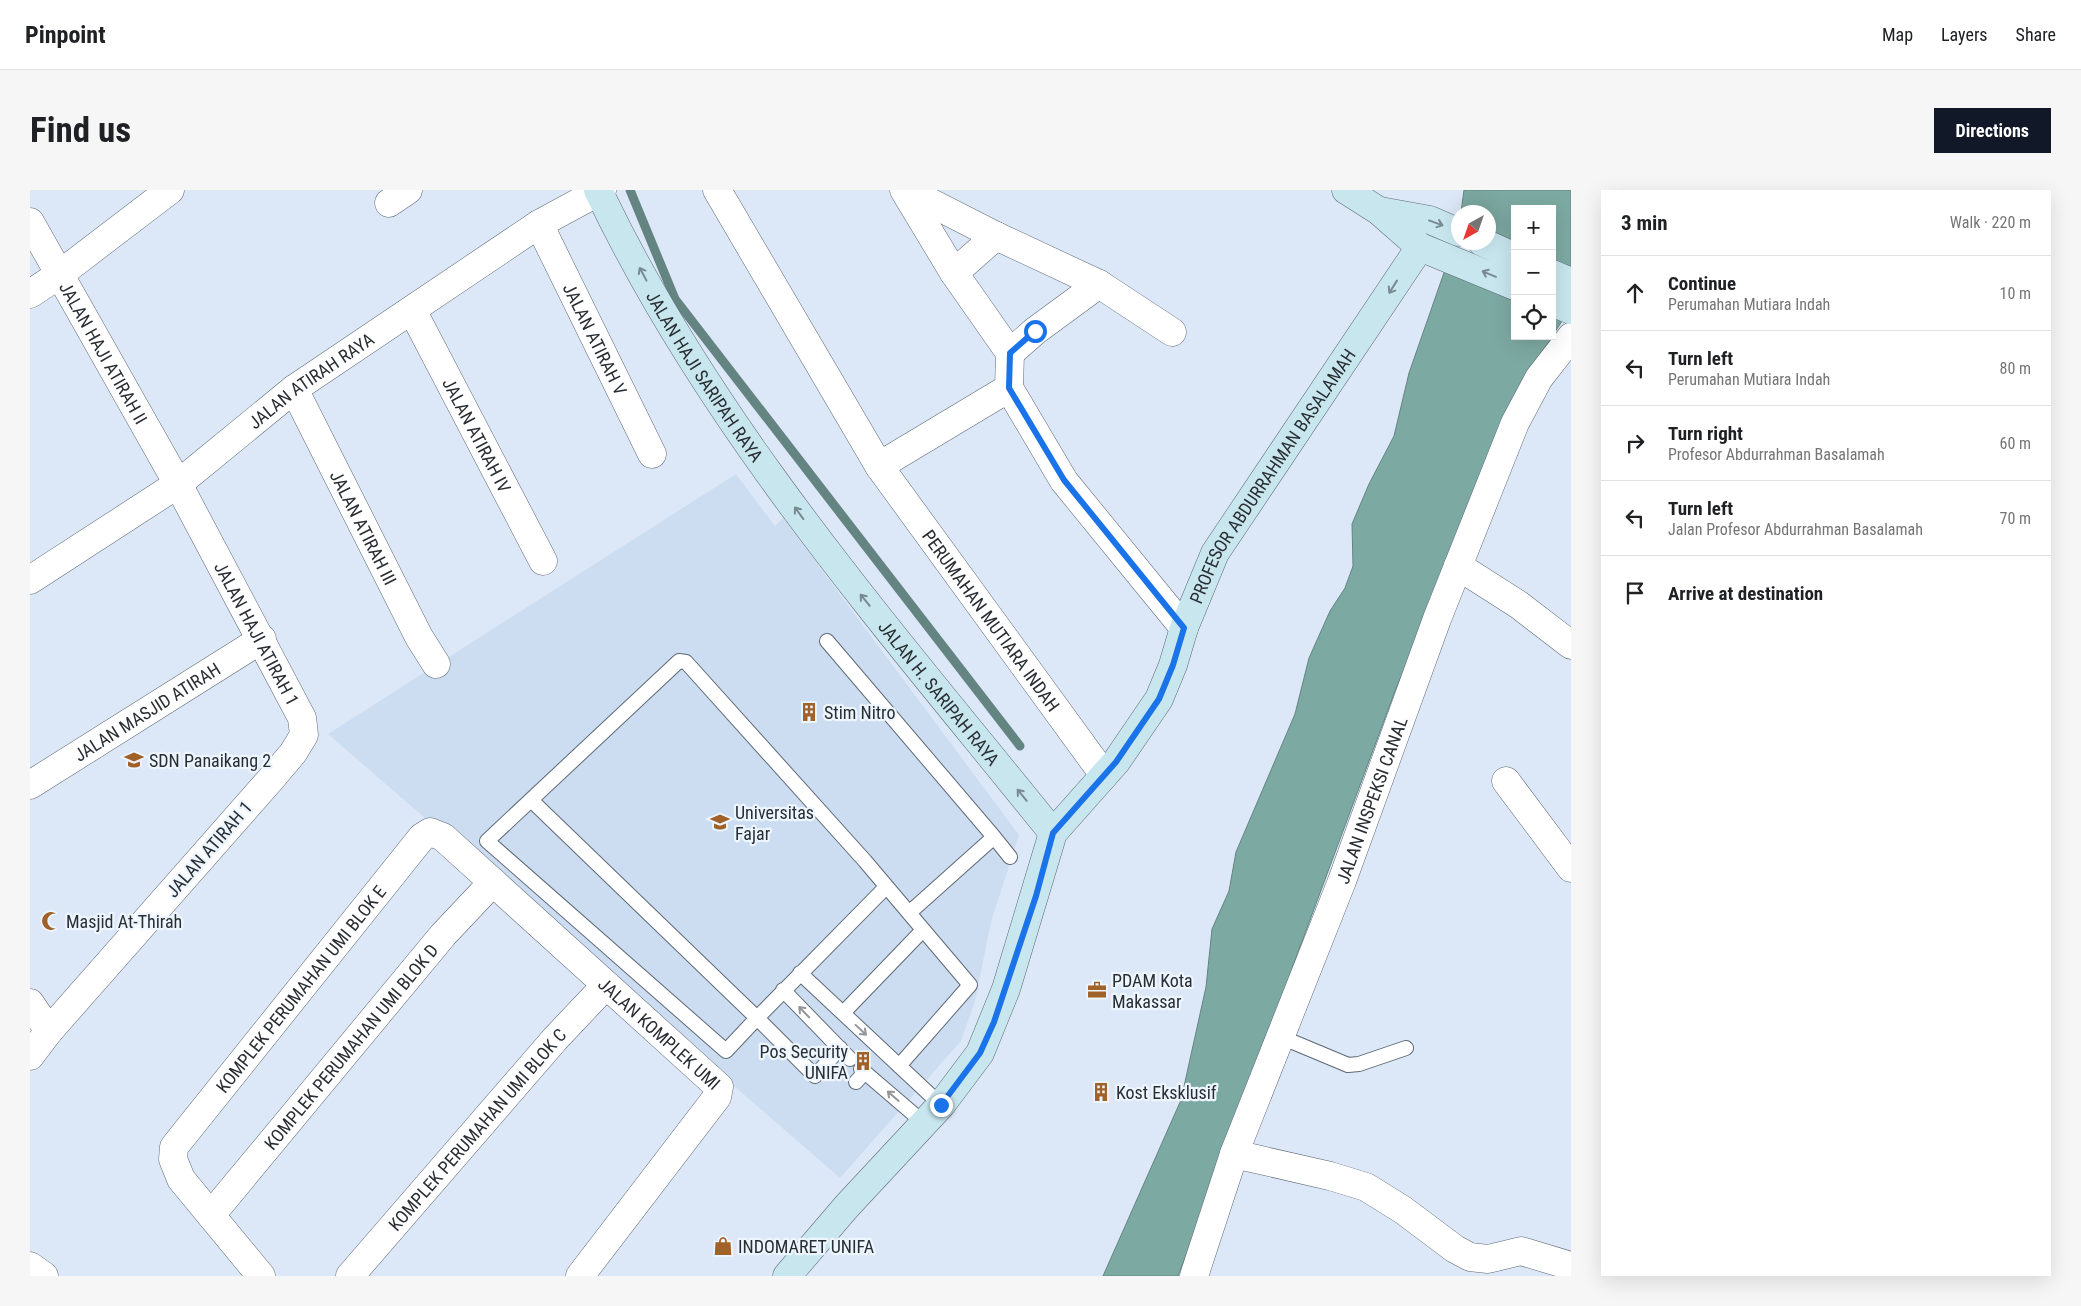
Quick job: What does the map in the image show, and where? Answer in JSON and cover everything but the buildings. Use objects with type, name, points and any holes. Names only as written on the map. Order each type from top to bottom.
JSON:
[{"type":"main road","points":[[1346,190],[1379,211],[1420,247],[1511,284]]},
{"type":"main road","name":"JALAN HAJI SARIPAH RAYA","points":[[599,191],[650,287],[709,387],[827,552]]},
{"type":"main road","points":[[1379,211],[1430,220],[1451,229]]},
{"type":"main road","name":"PROFESOR ABDURRAHMAN BASALAMAH","points":[[1059,826],[1104,775],[1141,728],[1159,699],[1173,665],[1184,628],[1216,553],[1420,247]]},
{"type":"main road","points":[[1496,248],[1511,255]]},
{"type":"main road","points":[[1556,276],[1571,282]]},
{"type":"main road","points":[[1556,304],[1571,310]]},
{"type":"main road","name":"JALAN H. SARIPAH RAYA","points":[[827,552],[1059,826]]},
{"type":"main road","points":[[787,1276],[847,1206],[932,1114],[980,1053],[994,1022],[1059,826]]},
{"type":"street","points":[[30,294],[60,274],[170,190]]},
{"type":"street","name":"PERUMAHAN MUTIARA INDAH","points":[[717,190],[879,466],[1104,775]]},
{"type":"street","points":[[905,190],[996,236],[1099,284],[1172,332]]},
{"type":"street","points":[[905,190],[954,273],[1010,353],[1009,388],[1064,480],[1184,628]]},
{"type":"street","name":"JALAN ATIRAH RAYA","points":[[30,580],[178,484],[294,389],[538,224],[599,191]]},
{"type":"street","name":"JALAN HAJI ATIRAH II","points":[[30,222],[178,484]]},
{"type":"street","name":"JALAN ATIRAH V","points":[[538,224],[652,454]]},
{"type":"street","points":[[954,273],[996,236]]},
{"type":"street","points":[[1010,353],[1035,331],[1099,284]]},
{"type":"street","name":"JALAN ATIRAH IV","points":[[412,310],[543,560]]},
{"type":"street","name":"JALAN INSPEKSI CANAL","points":[[1194,1276],[1234,1154],[1342,881],[1458,566],[1515,423],[1540,378],[1571,337]]},
{"type":"street","points":[[879,466],[1009,388]]},
{"type":"street","name":"JALAN ATIRAH III","points":[[294,389],[419,637],[436,664]]},
{"type":"street","name":"JALAN HAJI ATIRAH 1","points":[[178,484],[262,639],[302,718],[304,735],[294,752],[271,779]]},
{"type":"street","points":[[1458,566],[1519,605],[1571,645]]},
{"type":"street","name":"JALAN MASJID ATIRAH","points":[[30,785],[262,639]]},
{"type":"street","name":"JALAN ATIRAH 1","points":[[30,1056],[49,1031],[271,779]]},
{"type":"street","points":[[1506,781],[1571,868]]},
{"type":"street","name":"JALAN KOMPLEK UMI","points":[[422,837],[430,832],[438,834],[720,1087],[717,1097],[580,1276]]},
{"type":"street","name":"KOMPLEK PERUMAHAN UMI BLOK E","points":[[211,1215],[181,1178],[175,1166],[173,1152],[178,1140],[422,837]]},
{"type":"street","name":"KOMPLEK PERUMAHAN UMI BLOK D","points":[[211,1215],[443,935],[493,882]]},
{"type":"street","name":"KOMPLEK PERUMAHAN UMI BLOK C","points":[[350,1276],[555,1039],[606,985]]},
{"type":"street","points":[[30,1003],[49,1031]]},
{"type":"street","points":[[1234,1154],[1330,1176],[1366,1187],[1403,1210],[1455,1249],[1470,1257],[1488,1259],[1521,1251],[1571,1266]]},
{"type":"street","points":[[211,1215],[261,1276]]},
{"type":"street","points":[[30,1266],[44,1276]]},
{"type":"lane","points":[[827,641],[1010,857]]},
{"type":"lane","points":[[886,887],[783,990],[726,1051],[487,841],[679,661],[686,662],[846,839],[970,985],[899,1066]]},
{"type":"lane","points":[[531,800],[815,1076],[840,1048]]},
{"type":"lane","points":[[909,912],[994,837]]},
{"type":"lane","points":[[842,1013],[923,930]]},
{"type":"lane","points":[[800,973],[899,1066],[932,1114]]},
{"type":"lane","points":[[783,990],[850,1059]]},
{"type":"lane","points":[[1281,1037],[1348,1065],[1359,1064],[1406,1048]]},
{"type":"lane","points":[[861,1074],[932,1114]]},
{"type":"shaded area","points":[[1464,190],[1571,190],[1571,270],[1556,264],[1556,205],[1511,205],[1511,244],[1496,238],[1496,205],[1462,205]]},
{"type":"shaded area","points":[[1446,267],[1511,295],[1511,340],[1550,340],[1534,364],[1395,691],[1294,963],[1263,1056],[1178,1276],[1103,1276],[1181,1100],[1206,987],[1212,929],[1229,891],[1236,852],[1295,714],[1309,658],[1330,611],[1345,588],[1353,566],[1352,524],[1369,484],[1394,436],[1409,373]]},
{"type":"shaded area","points":[[1556,315],[1564,318],[1556,330]]},
{"type":"shaded area","name":"Universitas Fajar","points":[[736,474],[775,526],[783,518],[1019,835],[991,922],[975,1001],[961,1041],[840,1178],[328,734]]},
{"type":"waterway","points":[[630,190],[675,299],[1020,746]]},
{"type":"place","name":"Stim Nitro","points":[[809,712]]},
{"type":"place","name":"SDN Panaikang 2","points":[[134,760]]},
{"type":"place","name":"Universitas Fajar","points":[[720,822]]},
{"type":"place","name":"Masjid At-Thirah","points":[[51,921]]},
{"type":"place","name":"PDAM Kota Makassar","points":[[1097,990]]},
{"type":"place","name":"Pos Security UNIFA","points":[[863,1061]]},
{"type":"place","name":"Kost Eksklusif","points":[[1101,1092]]},
{"type":"place","name":"INDOMARET UNIFA","points":[[723,1246]]},
{"type":"route","points":[[941,1105],[980,1053],[994,1022],[1036,896],[1053,833],[1116,762],[1141,728],[1159,699],[1173,665],[1184,628],[1064,480],[1009,388],[1010,353],[1035,331]]}]
